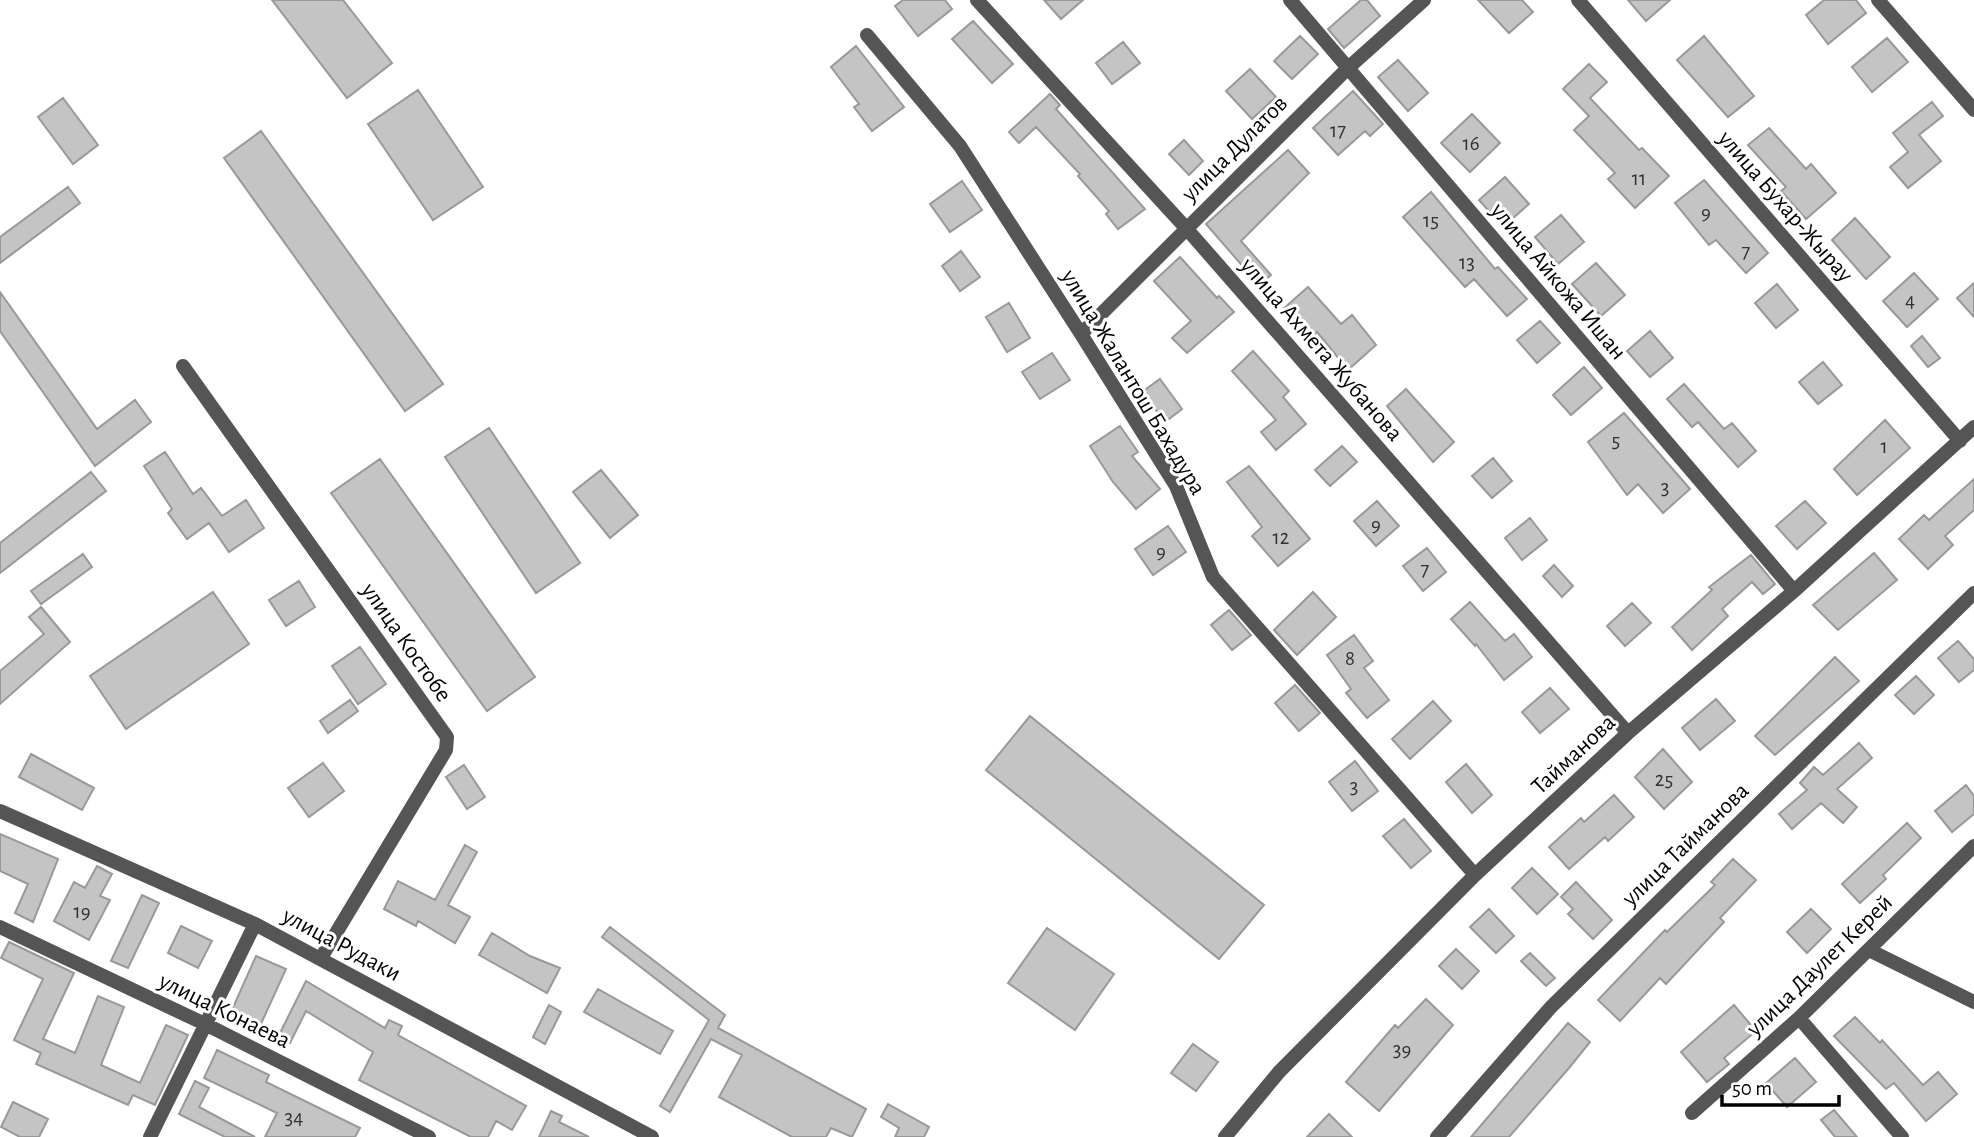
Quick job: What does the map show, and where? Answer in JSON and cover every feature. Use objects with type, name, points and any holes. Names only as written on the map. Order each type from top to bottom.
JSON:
[{"type":"street","name":"улица Ахмета Жубанова","points":[[977,0],[1185,228],[1628,733]]},
{"type":"street","name":"улица Айкожа Ишан","points":[[1290,0],[1794,592]]},
{"type":"street","name":"улица Дулатов","points":[[1081,334],[1348,68],[1424,0]]},
{"type":"street","name":"улица Бухар-Жырау","points":[[1578,0],[1960,441]]},
{"type":"street","points":[[1878,0],[1974,110]]},
{"type":"street","name":"улица Жалантош Бахадура","points":[[867,35],[960,146],[1081,334],[1176,486],[1213,577],[1475,875]]},
{"type":"street","name":"улица Костобе","points":[[183,366],[447,737],[446,750],[321,958]]},
{"type":"street","name":"Тайманова","points":[[1225,1137],[1279,1072],[1475,875],[1628,733],[1794,592],[1974,427]]},
{"type":"street","name":"улица Тайманова","points":[[1437,1137],[1551,1007],[1974,593]]},
{"type":"street","name":"улица Рудаки","points":[[0,811],[255,924],[652,1137]]},
{"type":"street","name":"улица Даулет Керей","points":[[1692,1112],[1799,1018],[1974,846]]},
{"type":"street","points":[[150,1137],[255,924]]},
{"type":"street","name":"улица Конаева","points":[[0,927],[205,1024],[429,1137]]},
{"type":"street","points":[[1869,950],[1974,1002]]},
{"type":"street","points":[[1799,1018],[1902,1137]]},
{"type":"building","points":[[272,0],[343,0],[392,63],[347,98]]},
{"type":"building","points":[[903,0],[945,0],[952,9],[918,36],[895,6]]},
{"type":"building","points":[[1044,0],[1083,0],[1061,19]]},
{"type":"building","points":[[1361,0],[1367,0],[1380,16],[1344,48],[1328,29]]},
{"type":"building","points":[[1478,0],[1522,0],[1533,12],[1509,33]]},
{"type":"building","points":[[1628,0],[1670,0],[1646,21]]},
{"type":"building","points":[[1824,0],[1856,0],[1866,13],[1828,44],[1806,15]]},
{"type":"building","points":[[973,21],[1013,64],[992,83],[952,39]]},
{"type":"building","points":[[1300,36],[1318,54],[1292,79],[1274,61]]},
{"type":"building","points":[[1704,36],[1754,96],[1728,117],[1677,60]]},
{"type":"building","points":[[1887,38],[1908,62],[1872,92],[1852,67]]},
{"type":"building","points":[[1123,42],[1140,63],[1112,84],[1096,63]]},
{"type":"building","points":[[856,46],[904,107],[872,131],[854,107],[859,104],[831,67]]},
{"type":"building","points":[[1398,60],[1428,93],[1408,111],[1378,77]]},
{"type":"building","points":[[1589,64],[1607,82],[1590,98],[1639,150],[1642,148],[1669,176],[1635,208],[1608,179],[1615,173],[1574,130],[1589,116],[1563,89]]},
{"type":"building","points":[[1250,69],[1276,97],[1252,119],[1226,91]]},
{"type":"building","points":[[418,90],[483,187],[433,220],[368,124]]},
{"type":"building","points":[[1353,91],[1383,124],[1370,136],[1365,131],[1338,155],[1313,128]]},
{"type":"building","points":[[1050,94],[1060,105],[1056,109],[1145,209],[1118,229],[1106,214],[1109,211],[1078,176],[1080,174],[1036,127],[1019,143],[1009,132]]},
{"type":"building","points":[[63,98],[98,145],[73,164],[38,117]]},
{"type":"building","points":[[1932,102],[1943,116],[1919,135],[1941,161],[1908,188],[1890,167],[1908,152],[1893,133]]},
{"type":"building","points":[[1472,114],[1500,143],[1470,172],[1441,143]]},
{"type":"building","points":[[1769,128],[1806,169],[1811,164],[1836,193],[1806,219],[1781,191],[1786,187],[1748,145]]},
{"type":"building","points":[[261,131],[443,384],[405,411],[224,158]]},
{"type":"building","points":[[1184,140],[1203,161],[1189,175],[1169,154]]},
{"type":"building","points":[[1288,150],[1309,173],[1241,241],[1271,275],[1259,285],[1206,224]]},
{"type":"building","points":[[1505,177],[1529,204],[1503,227],[1479,200]]},
{"type":"building","points":[[1704,180],[1768,253],[1746,273],[1716,240],[1709,245],[1675,203]]},
{"type":"building","points":[[962,181],[982,210],[950,232],[930,204]]},
{"type":"building","points":[[68,187],[80,203],[0,263],[0,237]]},
{"type":"building","points":[[1431,192],[1495,269],[1498,267],[1527,299],[1507,316],[1474,279],[1465,287],[1403,217]]},
{"type":"building","points":[[1561,215],[1584,242],[1558,264],[1535,237]]},
{"type":"building","points":[[1855,218],[1890,257],[1866,279],[1832,240]]},
{"type":"building","points":[[961,251],[980,277],[960,291],[942,266]]},
{"type":"building","points":[[1180,257],[1217,298],[1219,296],[1234,312],[1187,353],[1172,338],[1191,321],[1154,281]]},
{"type":"building","points":[[1596,263],[1625,295],[1601,316],[1572,284]]},
{"type":"building","points":[[1914,273],[1938,299],[1907,327],[1883,301]]},
{"type":"building","points":[[1974,283],[1974,317],[1957,298]]},
{"type":"building","points":[[1777,284],[1798,310],[1776,328],[1755,303]]},
{"type":"building","points":[[1308,287],[1341,324],[1352,315],[1376,345],[1348,370],[1317,332],[1309,339],[1283,309]]},
{"type":"building","points":[[0,292],[97,429],[135,400],[151,422],[95,466],[0,331]]},
{"type":"building","points":[[1009,303],[1030,338],[1007,352],[986,317]]},
{"type":"building","points":[[1540,321],[1560,343],[1537,363],[1517,340]]},
{"type":"building","points":[[1650,331],[1673,358],[1650,377],[1627,351]]},
{"type":"building","points":[[1922,336],[1940,358],[1928,367],[1911,346]]},
{"type":"building","points":[[1253,351],[1289,391],[1283,397],[1306,424],[1276,450],[1261,432],[1276,420],[1232,371]]},
{"type":"building","points":[[1052,353],[1070,380],[1040,399],[1022,372]]},
{"type":"building","points":[[1823,362],[1842,385],[1818,404],[1799,382]]},
{"type":"building","points":[[1584,367],[1602,388],[1571,415],[1553,395]]},
{"type":"building","points":[[1160,379],[1182,409],[1165,422],[1142,392]]},
{"type":"building","points":[[1684,384],[1724,429],[1732,423],[1756,451],[1738,467],[1698,422],[1692,427],[1667,399]]},
{"type":"building","points":[[1406,389],[1454,442],[1433,462],[1387,406]]},
{"type":"building","points":[[1624,413],[1690,489],[1663,513],[1638,484],[1627,495],[1588,442]]},
{"type":"building","points":[[1885,420],[1910,448],[1857,495],[1834,469]]},
{"type":"building","points":[[1120,426],[1138,452],[1132,456],[1160,489],[1136,509],[1113,482],[1090,446]]},
{"type":"building","points":[[489,428],[580,563],[536,593],[445,457]]},
{"type":"building","points":[[1342,446],[1357,462],[1330,486],[1315,470]]},
{"type":"building","points":[[165,452],[193,494],[201,488],[222,516],[246,500],[264,528],[229,552],[209,523],[187,539],[168,513],[172,509],[144,466]]},
{"type":"building","points":[[1493,458],[1512,481],[1492,498],[1472,476]]},
{"type":"building","points":[[380,459],[535,677],[487,711],[331,493]]},
{"type":"building","points":[[1249,466],[1310,539],[1278,566],[1252,536],[1262,527],[1227,482]]},
{"type":"building","points":[[601,470],[638,515],[610,538],[573,492]]},
{"type":"building","points":[[91,472],[106,491],[0,573],[0,543]]},
{"type":"building","points":[[1974,479],[1974,510],[1945,536],[1953,545],[1928,569],[1899,539],[1924,515],[1929,520]]},
{"type":"building","points":[[1377,501],[1399,526],[1376,546],[1354,521]]},
{"type":"building","points":[[1805,501],[1826,523],[1797,549],[1776,526]]},
{"type":"building","points":[[1530,518],[1547,540],[1522,560],[1505,538]]},
{"type":"building","points":[[1168,526],[1186,552],[1153,575],[1135,549]]},
{"type":"building","points":[[1427,548],[1446,572],[1423,591],[1403,566]]},
{"type":"building","points":[[1874,553],[1897,580],[1838,630],[1813,605]]},
{"type":"building","points":[[83,554],[92,567],[41,604],[31,591]]},
{"type":"building","points":[[1751,555],[1775,584],[1763,594],[1752,582],[1722,609],[1728,616],[1692,650],[1672,627],[1712,590],[1709,587]]},
{"type":"building","points":[[1554,565],[1573,586],[1562,597],[1543,576]]},
{"type":"building","points":[[299,581],[315,607],[286,626],[269,600]]},
{"type":"building","points":[[213,592],[249,644],[126,729],[90,676]]},
{"type":"building","points":[[1313,592],[1336,617],[1297,655],[1274,630]]},
{"type":"building","points":[[1470,602],[1505,641],[1514,634],[1532,657],[1504,680],[1476,644],[1475,646],[1451,619]]},
{"type":"building","points":[[1632,603],[1651,623],[1625,646],[1607,626]]},
{"type":"building","points":[[41,607],[70,642],[0,704],[0,671],[44,634],[29,617]]},
{"type":"building","points":[[1229,610],[1251,635],[1232,650],[1211,625]]},
{"type":"building","points":[[1354,635],[1373,661],[1364,668],[1389,700],[1367,718],[1346,693],[1351,689],[1327,655]]},
{"type":"building","points":[[1958,641],[1974,659],[1974,670],[1959,682],[1938,658]]},
{"type":"building","points":[[360,647],[386,684],[358,704],[332,666]]},
{"type":"building","points":[[1835,657],[1859,681],[1775,755],[1755,736]]},
{"type":"building","points":[[1916,676],[1934,695],[1914,714],[1895,695]]},
{"type":"building","points":[[1295,685],[1320,713],[1299,731],[1275,703]]},
{"type":"building","points":[[1550,688],[1569,709],[1540,733],[1522,712]]},
{"type":"building","points":[[1716,699],[1735,721],[1700,750],[1682,728]]},
{"type":"building","points":[[350,700],[358,711],[328,733],[320,721]]},
{"type":"building","points":[[1433,701],[1451,721],[1410,759],[1392,739]]},
{"type":"building","points":[[1030,716],[1264,905],[1219,959],[986,770]]},
{"type":"building","points":[[1859,743],[1872,758],[1837,789],[1857,807],[1843,823],[1821,803],[1792,829],[1779,814],[1807,790],[1800,783],[1814,767],[1823,775]]},
{"type":"building","points":[[1663,749],[1692,782],[1664,809],[1635,777]]},
{"type":"building","points":[[31,754],[94,788],[82,810],[19,777]]},
{"type":"building","points":[[1355,761],[1378,791],[1352,811],[1329,782]]},
{"type":"building","points":[[323,763],[344,791],[309,817],[288,788]]},
{"type":"building","points":[[1466,764],[1492,795],[1472,813],[1446,782]]},
{"type":"building","points":[[464,765],[485,797],[467,809],[446,777]]},
{"type":"building","points":[[1966,785],[1974,796],[1974,814],[1952,832],[1935,811]]},
{"type":"building","points":[[1614,795],[1634,817],[1608,841],[1605,837],[1569,869],[1549,847],[1581,818],[1584,822]]},
{"type":"building","points":[[1404,819],[1431,851],[1411,868],[1383,836]]},
{"type":"building","points":[[1907,823],[1921,838],[1883,875],[1886,879],[1860,903],[1842,884]]},
{"type":"building","points":[[0,834],[58,859],[33,922],[15,913],[28,884],[0,871]]},
{"type":"building","points":[[465,845],[477,852],[448,905],[470,917],[455,943],[418,921],[416,926],[384,909],[398,881],[435,900]]},
{"type":"building","points":[[1733,859],[1756,880],[1720,918],[1724,922],[1666,984],[1660,978],[1620,1021],[1598,1000],[1665,930],[1667,932],[1715,885],[1711,882]]},
{"type":"building","points":[[97,866],[112,874],[100,896],[110,900],[89,940],[54,921],[74,882],[85,888]]},
{"type":"building","points":[[1532,868],[1558,894],[1537,914],[1512,888]]},
{"type":"building","points":[[1576,882],[1612,920],[1593,939],[1568,914],[1573,909],[1561,897]]},
{"type":"building","points":[[142,895],[159,903],[128,968],[111,961]]},
{"type":"building","points":[[1489,909],[1514,936],[1496,953],[1470,927]]},
{"type":"building","points":[[1811,909],[1831,929],[1807,953],[1787,932]]},
{"type":"building","points":[[181,926],[212,941],[198,968],[168,953]]},
{"type":"building","points":[[610,927],[725,1015],[718,1028],[866,1109],[852,1137],[831,1128],[826,1137],[792,1137],[719,1097],[742,1055],[711,1039],[670,1112],[660,1106],[709,1020],[602,937]]},
{"type":"building","points":[[1047,928],[1114,974],[1075,1030],[1008,983]]},
{"type":"building","points":[[492,933],[530,956],[560,968],[547,993],[479,955]]},
{"type":"building","points":[[9,942],[74,973],[43,1039],[75,1053],[98,996],[124,1007],[101,1065],[140,1083],[166,1025],[188,1035],[155,1105],[133,1095],[128,1105],[36,1064],[41,1053],[14,1040],[43,979],[1,958]]},
{"type":"building","points":[[1456,949],[1479,971],[1462,989],[1439,966]]},
{"type":"building","points":[[1530,953],[1555,978],[1546,986],[1521,961]]},
{"type":"building","points":[[256,956],[286,969],[260,1026],[231,1012]]},
{"type":"building","points":[[306,981],[385,1028],[389,1020],[402,1026],[398,1035],[526,1106],[512,1130],[496,1121],[488,1137],[471,1137],[359,1080],[373,1052],[306,1011],[290,1043],[278,1037]]},
{"type":"building","points":[[598,989],[673,1031],[660,1054],[584,1012]]},
{"type":"building","points":[[1426,999],[1453,1025],[1379,1111],[1346,1082],[1395,1025],[1398,1028]]},
{"type":"building","points":[[549,1005],[561,1012],[545,1044],[533,1037]]},
{"type":"building","points":[[1734,1005],[1756,1031],[1724,1058],[1729,1064],[1707,1082],[1681,1052]]},
{"type":"building","points":[[1855,1017],[1880,1043],[1882,1040],[1923,1085],[1938,1072],[1957,1094],[1926,1121],[1894,1083],[1886,1089],[1834,1036]]},
{"type":"building","points":[[1568,1023],[1590,1042],[1569,1068],[1509,1137],[1471,1137]]},
{"type":"building","points":[[1193,1044],[1218,1062],[1196,1091],[1171,1073]]},
{"type":"building","points":[[217,1050],[269,1075],[266,1082],[360,1128],[355,1137],[265,1137],[277,1113],[204,1078]]},
{"type":"building","points":[[1795,1058],[1816,1082],[1787,1107],[1766,1083]]},
{"type":"building","points":[[195,1081],[209,1088],[199,1107],[255,1137],[225,1137],[179,1114]]},
{"type":"building","points":[[13,1102],[48,1119],[39,1137],[20,1137],[1,1127]]},
{"type":"building","points":[[888,1104],[929,1127],[924,1137],[895,1137],[899,1128],[881,1117]]},
{"type":"building","points":[[1834,1110],[1857,1137],[1835,1137],[1821,1120]]},
{"type":"building","points":[[551,1111],[562,1116],[559,1122],[589,1137],[539,1137]]},
{"type":"building","points":[[1329,1114],[1352,1137],[1307,1137]]}]
